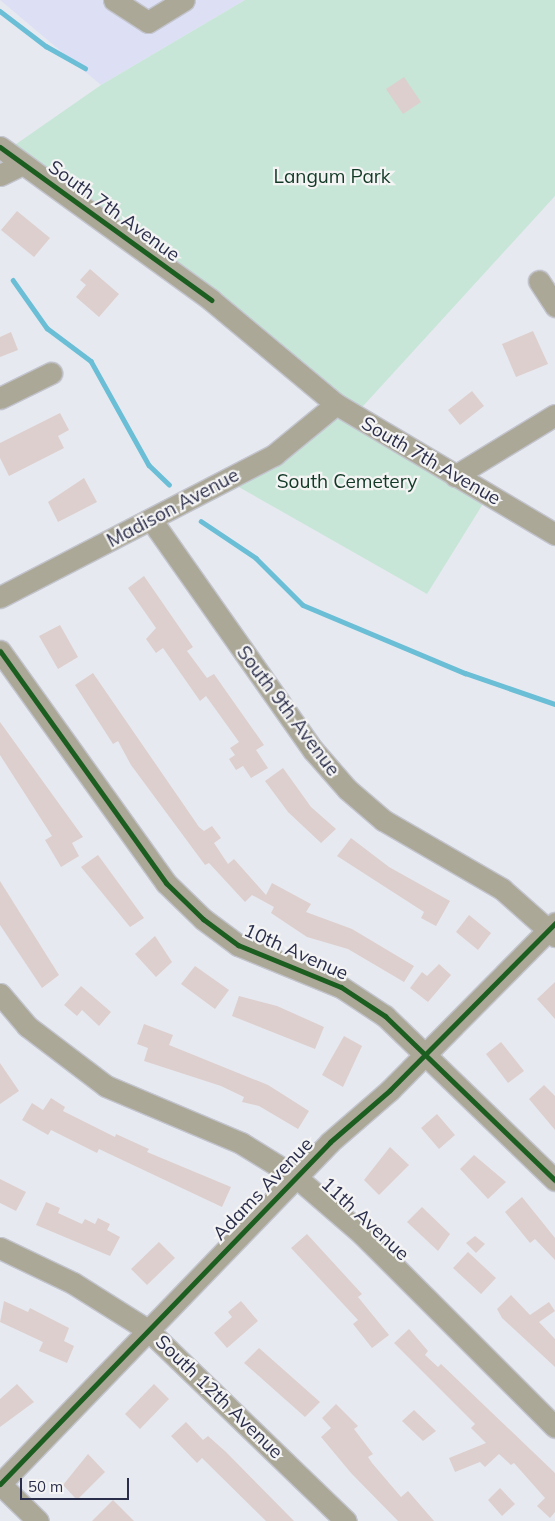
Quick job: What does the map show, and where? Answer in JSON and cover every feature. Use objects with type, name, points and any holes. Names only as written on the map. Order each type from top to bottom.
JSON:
[{"type":"street","points":[[114,0],[148,22],[184,0]]},
{"type":"street","name":"South 7th Avenue","points":[[0,146],[211,300],[336,404],[555,534]]},
{"type":"street","points":[[0,175],[23,164]]},
{"type":"street","points":[[540,281],[555,306]]},
{"type":"street","points":[[0,398],[51,372]]},
{"type":"street","name":"Madison Avenue","points":[[0,597],[152,521],[274,455],[336,404]]},
{"type":"street","points":[[455,476],[555,415]]},
{"type":"street","name":"South 9th Avenue","points":[[152,521],[313,750],[347,789],[383,820],[502,889],[553,929]]},
{"type":"street","name":"10th Avenue","points":[[0,652],[166,883],[203,919],[238,945],[341,987],[385,1016],[426,1053],[555,1180]]},
{"type":"street","name":"Adams Avenue","points":[[0,1484],[296,1177],[553,929]]},
{"type":"street","name":"11th Avenue","points":[[0,994],[27,1026],[106,1086],[241,1143],[296,1177],[361,1233],[555,1427]]},
{"type":"street","name":"South 12th Avenue","points":[[0,1248],[73,1283],[148,1330],[346,1521]]},
{"type":"street","points":[[0,1484],[38,1521]]},
{"type":"shaded area","points":[[0,0],[245,0],[101,85]]},
{"type":"green space","name":"Langum Park","points":[[245,0],[555,0],[555,196],[354,416],[9,149],[101,85]]},
{"type":"green space","name":"South Cemetery","points":[[336,409],[486,499],[427,594],[230,482]]},
{"type":"building","points":[[404,77],[421,102],[403,114],[386,89]]},
{"type":"building","points":[[17,211],[50,238],[34,257],[1,230]]},
{"type":"building","points":[[90,269],[119,294],[99,317],[76,297],[86,285],[80,280]]},
{"type":"building","points":[[533,331],[548,364],[516,377],[502,344]]},
{"type":"building","points":[[11,332],[18,350],[0,357],[0,337]]},
{"type":"building","points":[[472,391],[484,406],[460,425],[448,410]]},
{"type":"building","points":[[60,413],[69,430],[58,436],[64,448],[9,476],[0,458],[0,443]]},
{"type":"building","points":[[84,478],[97,502],[58,522],[48,502]]},
{"type":"building","points":[[144,576],[193,647],[187,651],[207,678],[214,674],[264,745],[256,750],[268,768],[251,778],[243,766],[236,770],[229,759],[235,755],[230,748],[239,742],[206,696],[200,701],[163,648],[156,653],[146,639],[156,628],[128,588]]},
{"type":"building","points":[[60,625],[78,657],[58,669],[39,636]]},
{"type":"building","points":[[93,673],[199,827],[204,831],[212,826],[221,838],[214,843],[228,864],[234,859],[266,895],[272,883],[311,904],[306,912],[352,929],[414,966],[404,982],[348,949],[307,937],[271,913],[274,907],[252,895],[245,902],[209,863],[205,865],[131,765],[118,741],[113,744],[75,685]]},
{"type":"building","points":[[0,722],[83,837],[72,843],[79,856],[61,867],[45,840],[52,836],[0,755]]},
{"type":"building","points":[[283,768],[311,807],[336,829],[321,843],[288,812],[265,781]]},
{"type":"building","points":[[351,838],[389,867],[450,901],[436,926],[421,918],[424,912],[337,856]]},
{"type":"building","points":[[98,855],[144,918],[130,927],[81,867]]},
{"type":"building","points":[[0,881],[59,975],[42,988],[0,925]]},
{"type":"building","points":[[469,915],[491,933],[478,950],[456,932]]},
{"type":"building","points":[[155,936],[172,962],[156,977],[135,954]]},
{"type":"building","points":[[439,964],[451,975],[428,1002],[410,988],[422,972],[427,976]]},
{"type":"building","points":[[195,966],[229,990],[215,1009],[181,984]]},
{"type":"building","points":[[555,982],[555,1019],[537,999]]},
{"type":"building","points":[[81,986],[111,1012],[99,1026],[82,1010],[77,1016],[64,1005]]},
{"type":"building","points":[[239,996],[277,1006],[324,1027],[315,1049],[232,1016]]},
{"type":"building","points":[[144,1024],[173,1035],[169,1045],[268,1085],[309,1111],[298,1129],[259,1106],[242,1102],[244,1097],[221,1086],[144,1061],[148,1048],[137,1044]]},
{"type":"building","points":[[344,1036],[362,1046],[343,1087],[322,1075]]},
{"type":"building","points":[[501,1042],[524,1071],[508,1083],[486,1054]]},
{"type":"building","points":[[0,1063],[19,1091],[0,1104]]},
{"type":"building","points":[[544,1085],[555,1096],[555,1130],[529,1099]]},
{"type":"building","points":[[51,1098],[65,1107],[63,1111],[115,1137],[116,1134],[149,1149],[147,1152],[231,1187],[222,1207],[99,1149],[97,1153],[51,1130],[48,1135],[22,1120],[32,1103],[43,1110]]},
{"type":"building","points":[[437,1114],[455,1135],[439,1149],[421,1128]]},
{"type":"building","points":[[390,1147],[409,1165],[379,1195],[364,1180]]},
{"type":"building","points":[[474,1155],[506,1182],[488,1199],[460,1169]]},
{"type":"building","points":[[0,1179],[26,1192],[16,1211],[0,1203]]},
{"type":"building","points":[[522,1197],[555,1238],[555,1260],[535,1239],[530,1243],[505,1212]]},
{"type":"building","points":[[46,1202],[60,1208],[58,1213],[82,1224],[85,1219],[95,1224],[98,1218],[110,1224],[107,1230],[120,1237],[110,1256],[36,1225]]},
{"type":"building","points":[[422,1207],[450,1234],[438,1251],[407,1222]]},
{"type":"building","points":[[307,1234],[362,1294],[358,1297],[389,1335],[372,1348],[353,1324],[358,1320],[291,1248]]},
{"type":"building","points":[[475,1236],[485,1244],[476,1253],[466,1243]]},
{"type":"building","points":[[159,1242],[175,1258],[147,1285],[131,1269]]},
{"type":"building","points":[[468,1252],[496,1278],[481,1294],[453,1268]]},
{"type":"building","points":[[511,1295],[530,1315],[549,1302],[555,1311],[539,1322],[555,1339],[555,1367],[502,1318],[497,1309]]},
{"type":"building","points":[[4,1301],[28,1312],[30,1308],[69,1328],[64,1341],[74,1346],[67,1363],[39,1351],[43,1342],[0,1322]]},
{"type":"building","points":[[241,1301],[258,1321],[227,1348],[214,1333],[232,1317],[228,1312]]},
{"type":"building","points":[[409,1329],[428,1351],[425,1355],[438,1367],[441,1364],[555,1473],[555,1512],[550,1518],[537,1506],[545,1498],[514,1463],[511,1465],[499,1454],[485,1467],[480,1462],[455,1472],[449,1458],[486,1443],[471,1428],[475,1424],[394,1343]]},
{"type":"building","points":[[259,1348],[320,1402],[305,1417],[244,1363]]},
{"type":"building","points":[[17,1384],[34,1402],[0,1427],[0,1399]]},
{"type":"building","points":[[154,1384],[169,1399],[140,1429],[125,1414]]},
{"type":"building","points":[[336,1404],[358,1426],[354,1429],[373,1454],[368,1457],[372,1463],[401,1497],[408,1491],[434,1521],[398,1521],[351,1473],[321,1437],[331,1428],[322,1418]]},
{"type":"building","points":[[414,1410],[436,1431],[423,1441],[402,1421]]},
{"type":"building","points":[[186,1422],[203,1440],[208,1436],[226,1452],[294,1521],[266,1521],[202,1458],[197,1463],[171,1436]]},
{"type":"building","points":[[88,1454],[105,1472],[77,1500],[63,1485]]},
{"type":"building","points":[[500,1488],[515,1504],[502,1516],[488,1500]]},
{"type":"building","points":[[113,1500],[134,1521],[92,1521]]},
{"type":"waterway","points":[[0,11],[46,46],[85,68]]},
{"type":"waterway","points":[[13,280],[47,328],[91,361],[149,465],[169,484]]},
{"type":"waterway","points":[[201,521],[256,558],[303,605],[465,673],[555,704]]},
{"type":"cycle path","points":[[0,147],[211,300]]},
{"type":"cycle path","points":[[0,651],[166,883],[203,919],[238,945],[341,987],[385,1016],[555,1180]]},
{"type":"cycle path","points":[[0,1484],[330,1142],[390,1090],[555,923]]}]
